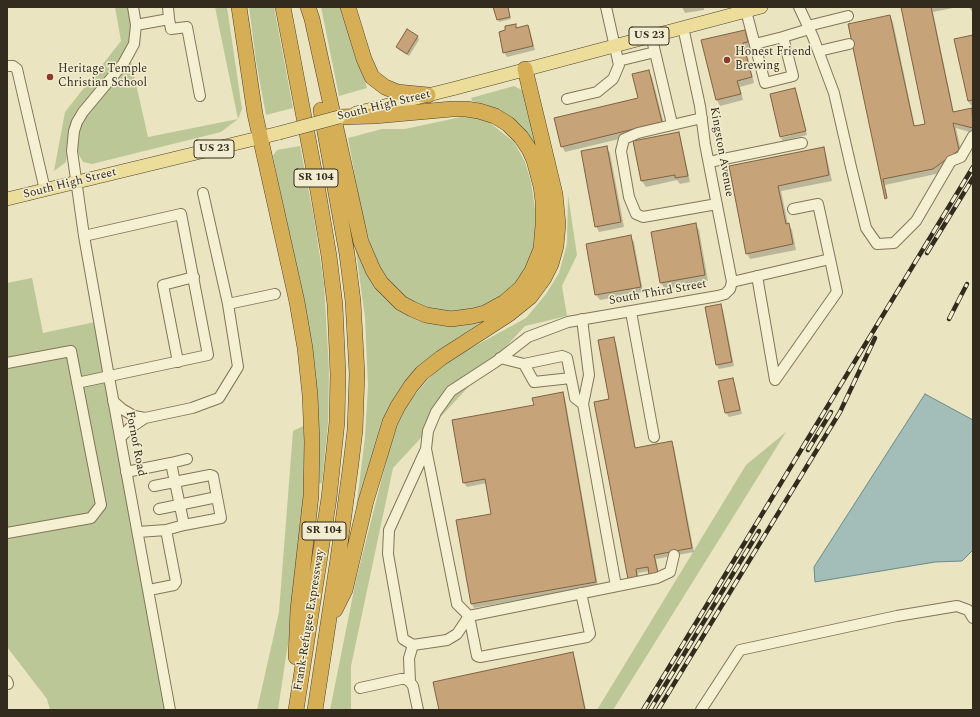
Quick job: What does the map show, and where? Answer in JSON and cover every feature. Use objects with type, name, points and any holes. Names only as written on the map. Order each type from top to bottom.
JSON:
[{"type":"highway","points":[[240,7],[255,114],[297,302],[305,348],[312,418],[311,496],[298,610],[295,710]]},
{"type":"highway","name":"Frank-Refugee Expressway","points":[[283,7],[317,184],[329,256],[335,305],[338,374],[337,422],[329,498],[295,710]]},
{"type":"highway","name":"Frank-Refugee Expressway","points":[[302,7],[347,254],[353,301],[357,386],[355,430],[315,710]]},
{"type":"highway","points":[[308,7],[312,19],[361,242],[373,270],[390,294],[401,303],[426,315],[440,318],[460,318],[485,313],[496,308],[521,288],[532,270],[541,249],[543,201],[541,186],[534,160],[521,137],[508,124],[495,116],[479,111],[452,109],[373,112],[338,117]]},
{"type":"highway","points":[[348,7],[364,59],[372,77],[385,87],[396,92],[428,94]]},
{"type":"highway","points":[[328,626],[345,590],[366,501],[390,422],[398,406],[411,386],[440,358],[509,314],[530,297],[544,278],[551,264],[556,246],[558,224],[555,194],[525,69]]},
{"type":"main road","name":"South High Street","points":[[373,112],[428,94],[761,7]]},
{"type":"main road","name":"South High Street","points":[[7,200],[261,138],[338,117]]},
{"type":"street","name":"Fornof Road","points":[[133,7],[136,25],[134,44],[123,64],[83,112],[77,122],[74,131],[72,151],[84,236],[170,710]]},
{"type":"street","points":[[168,7],[171,29],[187,27],[200,96]]},
{"type":"street","points":[[567,99],[598,92],[613,79],[619,64],[606,7]]},
{"type":"street","points":[[799,7],[809,28],[834,93],[866,228],[877,244],[894,243],[916,220],[951,161],[961,157],[973,136]]},
{"type":"street","points":[[746,11],[765,83],[793,76],[783,37]]},
{"type":"street","points":[[755,44],[783,37],[848,16]]},
{"type":"street","points":[[136,25],[170,19]]},
{"type":"street","name":"Kingston Avenue","points":[[683,27],[702,118],[732,282]]},
{"type":"street","points":[[651,35],[672,124]]},
{"type":"street","points":[[818,51],[849,44]]},
{"type":"street","points":[[618,61],[655,52]]},
{"type":"street","points":[[7,66],[13,66],[17,69],[45,190]]},
{"type":"street","points":[[702,118],[638,133],[624,139],[621,151],[629,197],[636,214],[643,217],[717,204]]},
{"type":"street","points":[[709,162],[802,143]]},
{"type":"street","points":[[120,438],[130,428],[145,418],[192,408],[219,398],[238,368],[228,304],[203,193]]},
{"type":"street","points":[[757,276],[775,380],[837,292],[818,204],[793,209]]},
{"type":"street","points":[[77,383],[208,355],[181,214],[84,236]]},
{"type":"street","points":[[732,282],[830,260]]},
{"type":"street","points":[[178,362],[163,285],[194,277]]},
{"type":"street","name":"South Third Street","points":[[426,449],[428,431],[436,412],[451,391],[528,337],[568,322],[718,296],[725,294],[730,289],[732,282]]},
{"type":"street","points":[[228,304],[275,294]]},
{"type":"street","points":[[631,312],[654,437]]},
{"type":"street","points":[[582,320],[589,375],[583,404],[616,586]]},
{"type":"street","points":[[7,363],[71,351],[101,505],[91,518],[7,533]]},
{"type":"street","points":[[500,358],[524,364],[562,356],[567,358],[576,398],[583,404]]},
{"type":"street","points":[[524,364],[534,382],[571,378]]},
{"type":"street","points":[[113,401],[122,409],[134,416],[145,418]]},
{"type":"street","points":[[426,449],[457,604],[469,616],[477,656],[480,658],[588,636],[590,634],[581,593]]},
{"type":"street","points":[[426,449],[389,530],[388,554],[403,639],[413,645],[447,640],[457,634],[469,616],[657,578],[670,572],[674,555]]},
{"type":"street","points":[[126,472],[187,460]]},
{"type":"street","points":[[171,462],[184,525]]},
{"type":"street","points":[[138,532],[166,530],[221,518],[213,476],[210,475],[154,486]]},
{"type":"street","points":[[159,509],[217,497]]},
{"type":"street","points":[[149,590],[174,584],[176,582],[166,530]]},
{"type":"street","points":[[701,710],[740,650],[897,616],[957,606],[968,610],[973,618]]},
{"type":"street","points":[[406,680],[409,658],[413,645]]},
{"type":"street","points":[[360,688],[406,680]]},
{"type":"street","points":[[406,680],[413,686],[418,710]]},
{"type":"green space","points":[[115,7],[129,7],[132,21],[131,40],[122,58],[76,113],[71,126],[66,162],[54,171],[65,112],[121,41]]},
{"type":"green space","points":[[215,7],[227,7],[242,109],[238,119]]},
{"type":"green space","points":[[249,7],[274,7],[293,108],[266,115],[256,61]]},
{"type":"green space","points":[[321,7],[342,7],[367,88],[339,96]]},
{"type":"green space","points":[[131,62],[148,137],[238,119],[221,132],[92,164],[83,162],[78,153],[77,145],[79,129],[86,116]]},
{"type":"green space","points":[[514,86],[526,92],[537,143],[533,144],[505,115],[487,105],[472,101],[471,98]]},
{"type":"green space","points":[[461,117],[484,118],[514,142],[525,162],[531,182],[536,216],[535,249],[524,273],[510,292],[475,310],[437,312],[413,302],[394,288],[381,272],[371,247],[361,209],[348,138],[382,129],[405,129]]},
{"type":"green space","points":[[300,146],[314,218],[324,284],[329,370],[328,423],[322,483],[317,484],[301,295],[273,156],[277,150]]},
{"type":"green space","points":[[568,195],[577,255],[562,286],[567,316],[525,326],[393,468],[351,666],[351,710],[330,710],[356,580],[394,431],[410,400],[442,364],[526,318],[546,294],[559,273],[567,244]]},
{"type":"green space","points":[[355,244],[406,312],[487,318],[426,360],[401,389],[360,511],[356,510],[365,437],[368,386],[365,318]]},
{"type":"green space","points":[[32,278],[43,333],[95,322],[165,710],[50,710],[47,699],[7,647],[7,283]]},
{"type":"green space","points":[[307,424],[307,495],[294,611],[278,710],[257,710],[279,612],[293,431]]},
{"type":"green space","points":[[786,432],[613,710],[597,710],[746,465]]},
{"type":"water","points":[[925,394],[973,420],[973,550],[962,561],[935,562],[815,582],[814,567]]},
{"type":"building","points":[[493,7],[508,7],[510,17],[497,20]]},
{"type":"building","points":[[901,7],[931,7],[953,112],[972,108],[973,128],[953,123],[959,150],[933,169],[883,179],[887,198],[885,199],[848,24],[890,15],[914,126],[925,124]]},
{"type":"building","points":[[516,24],[516,28],[528,25],[533,46],[503,53],[499,32],[505,30],[505,26]]},
{"type":"building","points":[[407,29],[418,36],[407,54],[396,47]]},
{"type":"building","name":"Honest Friend Brewing","points":[[745,30],[748,42],[743,43],[752,77],[737,81],[741,94],[716,100],[701,40]]},
{"type":"building","points":[[973,35],[973,100],[968,101],[954,39]]},
{"type":"building","points":[[649,70],[662,122],[561,147],[554,118],[638,98],[632,74]]},
{"type":"building","points":[[795,88],[806,131],[780,137],[770,94]]},
{"type":"building","points":[[679,132],[688,176],[675,178],[675,175],[641,181],[633,141]]},
{"type":"building","points":[[607,146],[621,222],[595,227],[581,151]]},
{"type":"building","points":[[824,147],[829,175],[778,186],[786,224],[789,223],[793,244],[746,254],[729,166]]},
{"type":"building","points":[[696,223],[705,275],[660,283],[651,232]]},
{"type":"building","points":[[631,235],[641,287],[595,295],[586,244]]},
{"type":"building","points":[[721,304],[732,362],[716,365],[705,307]]},
{"type":"building","points":[[614,337],[635,448],[672,441],[692,548],[654,555],[658,573],[649,575],[648,567],[636,569],[637,577],[628,579],[594,402],[609,399],[598,340]]},
{"type":"building","points":[[733,378],[740,410],[725,413],[718,381]]},
{"type":"building","points":[[563,392],[596,582],[471,604],[456,520],[491,514],[485,479],[463,483],[452,420],[534,405],[532,398]]},
{"type":"building","points":[[573,652],[585,710],[439,710],[433,682]]},
{"type":"railway","points":[[643,710],[973,167]]},
{"type":"railway","points":[[927,253],[973,178]]},
{"type":"railway","points":[[949,319],[967,284]]},
{"type":"railway","points":[[658,710],[840,412],[875,338]]},
{"type":"railway","points":[[808,450],[831,412]]},
{"type":"railway","points":[[650,710],[759,531]]},
{"type":"place","name":"Honest Friend Brewing","points":[[727,60]]},
{"type":"place","name":"Heritage Temple Christian School","points":[[50,77]]}]
